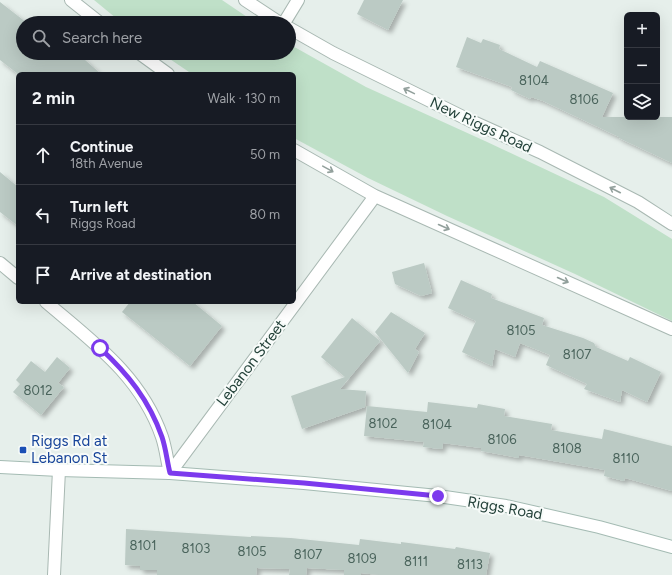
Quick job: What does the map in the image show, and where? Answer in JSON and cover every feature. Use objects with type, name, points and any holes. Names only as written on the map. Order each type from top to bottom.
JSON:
[{"type":"street","points":[[71,0],[91,16]]},
{"type":"street","points":[[245,0],[269,16]]},
{"type":"street","points":[[288,16],[298,0]]},
{"type":"street","name":"New Riggs Road","points":[[296,32],[333,53],[540,152],[638,202],[672,224]]},
{"type":"street","points":[[149,60],[165,72]]},
{"type":"street","points":[[296,151],[375,196],[672,329]]},
{"type":"street","name":"Lebanon Street","points":[[296,303],[375,196]]},
{"type":"street","points":[[638,202],[672,217]]},
{"type":"street","points":[[0,263],[16,276]]},
{"type":"street","points":[[48,304],[100,348],[118,365],[134,384],[151,412],[162,438],[170,473]]},
{"type":"street","name":"Lebanon Street","points":[[170,473],[295,304]]},
{"type":"street","name":"Riggs Road","points":[[0,467],[170,473],[304,483],[438,496],[506,506],[599,527],[672,547]]},
{"type":"street","points":[[54,575],[59,470]]},
{"type":"green space","points":[[94,0],[222,0],[246,16],[113,16]]},
{"type":"green space","points":[[296,48],[366,87],[604,197],[672,239],[672,321],[575,274],[447,216],[368,178],[296,139],[296,72],[189,72],[171,60],[296,60]]},
{"type":"building","points":[[364,0],[403,0],[388,30],[357,14]]},
{"type":"building","points":[[0,2],[18,16],[16,16],[16,60],[85,60],[99,72],[16,72],[0,60]]},
{"type":"building","points":[[467,37],[481,43],[483,39],[500,45],[499,49],[537,67],[540,61],[613,93],[602,117],[624,117],[624,120],[660,120],[660,117],[672,117],[672,163],[543,101],[531,97],[530,99],[511,90],[512,87],[456,67]]},
{"type":"building","points":[[0,172],[16,185],[16,224],[0,212]]},
{"type":"building","points":[[424,263],[432,293],[421,296],[395,284],[392,272]]},
{"type":"building","points":[[461,280],[492,294],[491,298],[544,318],[542,325],[583,338],[594,343],[596,347],[628,361],[630,357],[661,372],[647,402],[622,390],[620,402],[584,389],[587,384],[546,365],[550,355],[520,343],[515,357],[495,349],[492,366],[462,352],[476,321],[448,308]]},
{"type":"building","points":[[128,304],[195,304],[222,326],[190,366],[122,312]]},
{"type":"building","points":[[391,312],[425,333],[415,349],[419,352],[408,373],[375,332]]},
{"type":"building","points":[[352,318],[380,341],[340,389],[366,391],[365,407],[302,429],[291,396],[345,377],[321,357]]},
{"type":"building","points":[[57,357],[70,368],[58,383],[64,387],[41,415],[13,392],[20,384],[16,380],[31,361],[45,372]]},
{"type":"building","points":[[428,402],[477,408],[478,404],[505,409],[504,416],[552,424],[551,430],[602,439],[604,429],[672,446],[672,491],[625,478],[624,481],[604,476],[605,470],[519,455],[519,458],[481,451],[481,448],[443,443],[442,449],[423,447],[424,442],[364,436],[367,406],[427,412]]},
{"type":"building","points":[[126,529],[291,538],[359,545],[360,539],[401,544],[401,542],[455,549],[456,547],[490,553],[486,575],[379,575],[361,573],[361,575],[344,575],[344,570],[307,568],[306,575],[289,575],[290,569],[257,568],[256,575],[157,575],[157,570],[140,570],[140,566],[125,565]]},
{"type":"place","name":"Riggs Rd at Lebanon St","points":[[23,450]]},
{"type":"route","points":[[100,348],[118,365],[134,384],[151,412],[162,438],[170,473],[304,483],[438,496]]}]
